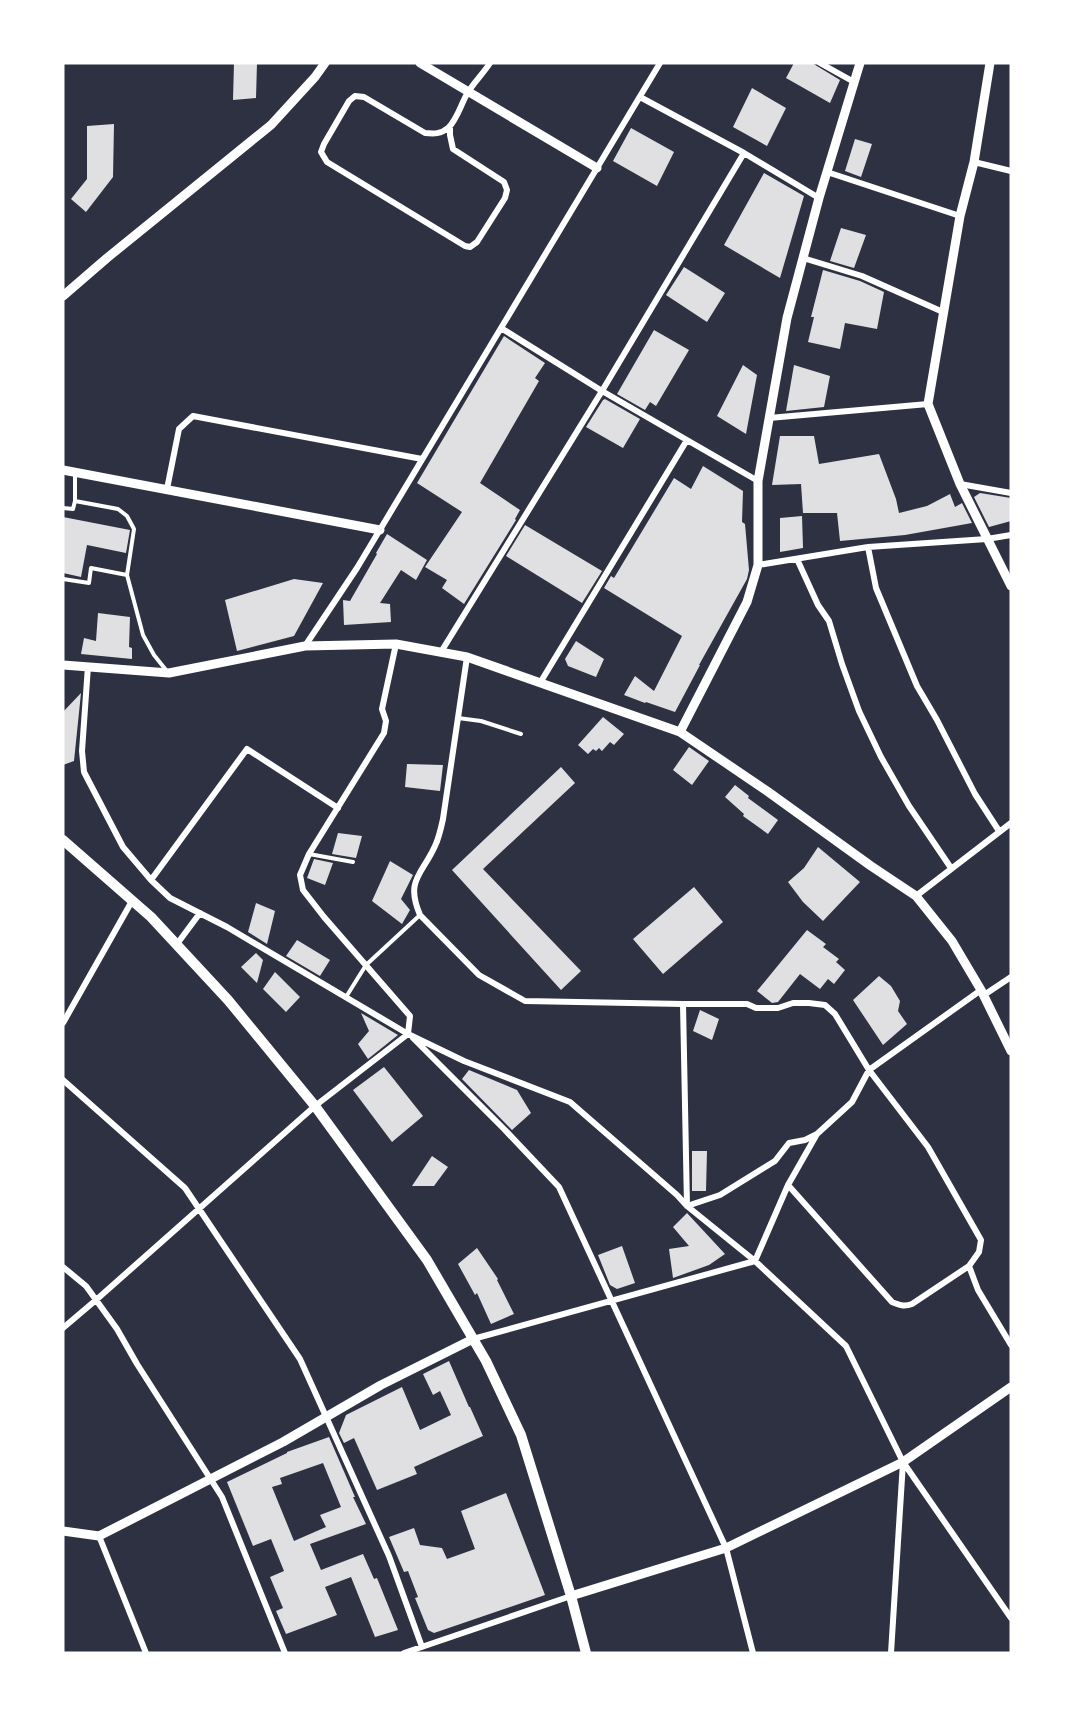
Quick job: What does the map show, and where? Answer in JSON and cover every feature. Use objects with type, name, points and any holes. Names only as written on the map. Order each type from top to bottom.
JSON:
[{"type":"main road","points":[[63,840],[151,917],[228,1000],[315,1106],[427,1260],[486,1361],[522,1436],[586,1653]]},
{"type":"street","points":[[63,296],[271,125],[325,63]]},
{"type":"street","points":[[420,63],[597,168]]},
{"type":"street","points":[[450,126],[436,134],[425,133],[364,97],[355,96],[349,101],[321,152],[327,162],[470,247],[477,242],[505,198],[507,190],[504,182],[453,149],[450,126],[468,92],[490,63]]},
{"type":"street","points":[[305,646],[357,568],[660,63]]},
{"type":"street","points":[[820,63],[854,82]]},
{"type":"street","points":[[681,732],[747,602],[758,565],[758,481],[787,318],[819,198],[860,63]]},
{"type":"street","points":[[990,63],[974,162],[960,216],[928,404],[960,484],[1011,586]]},
{"type":"street","points":[[640,97],[744,153],[819,198]]},
{"type":"street","points":[[441,652],[602,391],[744,153]]},
{"type":"street","points":[[974,162],[1011,171]]},
{"type":"street","points":[[827,172],[960,216]]},
{"type":"street","points":[[803,258],[862,276],[943,312]]},
{"type":"street","points":[[501,328],[602,391],[758,481]]},
{"type":"street","points":[[769,418],[928,404]]},
{"type":"street","points":[[167,489],[179,429],[194,416],[422,459]]},
{"type":"street","points":[[540,683],[687,440]]},
{"type":"street","points":[[63,470],[380,530]]},
{"type":"street","points":[[960,484],[1011,493]]},
{"type":"street","points":[[758,565],[868,547],[987,539],[1011,535]]},
{"type":"street","points":[[868,547],[876,588],[916,686],[937,720],[975,794],[999,831]]},
{"type":"street","points":[[797,559],[818,605],[829,621],[859,711],[881,757],[909,806],[951,868]]},
{"type":"street","points":[[63,1328],[315,1106],[408,1034],[410,1016],[324,917],[303,890],[300,875],[309,854],[384,734],[386,721],[382,709],[396,644]]},
{"type":"street","points":[[63,665],[168,673],[305,646],[396,644],[467,657],[681,732],[916,896],[952,941],[982,992],[1011,1051]]},
{"type":"street","points":[[467,657],[446,801],[437,844],[414,885],[416,905],[420,915],[479,975],[525,1001],[747,1004],[756,1008],[778,1008],[793,1003],[825,1005],[841,1022],[869,1070],[928,1147],[981,1240],[979,1252],[969,1266],[912,1304],[898,1305],[892,1302],[788,1185]]},
{"type":"street","points":[[88,666],[82,751],[84,772],[123,847],[151,880],[170,898],[227,927],[408,1034],[464,1061],[570,1102],[687,1206],[755,1262],[846,1346],[903,1462],[1011,1618]]},
{"type":"street","points":[[151,880],[247,749],[338,808]]},
{"type":"street","points":[[916,896],[1011,823]]},
{"type":"street","points":[[63,1023],[132,901]]},
{"type":"street","points":[[177,944],[200,913]]},
{"type":"street","points":[[687,1206],[720,1195],[775,1161],[789,1143],[805,1140],[817,1134],[852,1102],[869,1070],[982,992],[1011,977]]},
{"type":"street","points":[[683,1004],[687,1206]]},
{"type":"street","points":[[408,1034],[559,1187],[726,1548],[753,1653]]},
{"type":"street","points":[[63,1080],[185,1188],[300,1359],[389,1556],[422,1647]]},
{"type":"street","points":[[755,1262],[788,1185],[817,1134]]},
{"type":"street","points":[[63,1530],[99,1536],[283,1442],[381,1385],[473,1339],[755,1262]]},
{"type":"street","points":[[969,1266],[978,1290],[1011,1345]]},
{"type":"street","points":[[63,1267],[86,1286],[117,1329],[222,1497],[285,1653]]},
{"type":"street","points":[[404,1653],[571,1596],[726,1548],[903,1462],[1011,1387]]},
{"type":"street","points":[[891,1653],[903,1462]]},
{"type":"street","points":[[99,1536],[146,1653]]},
{"type":"lane","points":[[63,508],[73,509],[75,472]]},
{"type":"lane","points":[[75,501],[118,509],[127,516],[134,529],[127,575],[143,635],[154,655],[168,673]]},
{"type":"lane","points":[[63,579],[89,583],[91,568],[127,575]]},
{"type":"lane","points":[[457,718],[481,721],[520,734]]},
{"type":"lane","points":[[309,854],[353,862]]},
{"type":"lane","points":[[346,997],[366,965],[420,915]]},
{"type":"building","points":[[234,63],[257,63],[256,98],[233,100]]},
{"type":"building","points":[[794,63],[812,63],[840,80],[830,103],[786,78]]},
{"type":"building","points":[[752,88],[786,108],[767,146],[733,127]]},
{"type":"building","points":[[114,124],[113,177],[86,212],[71,199],[87,179],[87,126]]},
{"type":"building","points":[[631,128],[674,152],[657,186],[613,161]]},
{"type":"building","points":[[855,139],[872,144],[861,177],[845,171]]},
{"type":"building","points":[[764,173],[804,196],[780,278],[724,245]]},
{"type":"building","points":[[841,228],[866,235],[854,268],[830,261]]},
{"type":"building","points":[[684,267],[725,293],[707,322],[666,295]]},
{"type":"building","points":[[823,270],[860,281],[884,292],[877,329],[845,323],[840,349],[808,342],[814,317],[811,317]]},
{"type":"building","points":[[654,330],[689,350],[656,406],[650,402],[645,410],[617,394]]},
{"type":"building","points":[[504,336],[545,363],[535,378],[539,381],[480,483],[520,510],[464,604],[442,588],[447,580],[425,567],[462,512],[417,483]]},
{"type":"building","points":[[743,365],[757,375],[746,434],[717,416]]},
{"type":"building","points":[[794,365],[830,376],[824,407],[786,411]]},
{"type":"building","points":[[605,399],[640,419],[623,448],[586,427]]},
{"type":"building","points":[[780,436],[814,436],[819,464],[879,454],[899,513],[927,506],[950,494],[955,507],[962,503],[972,523],[905,535],[840,541],[837,513],[803,513],[801,484],[772,485]]},
{"type":"building","points":[[703,466],[743,491],[742,522],[745,524],[749,570],[747,579],[675,712],[624,695],[635,676],[654,691],[682,636],[604,588],[611,576],[614,578],[674,478],[691,489]]},
{"type":"building","points":[[980,493],[1011,498],[1011,521],[989,527],[974,497]]},
{"type":"building","points":[[802,516],[803,548],[780,552],[780,518]]},
{"type":"building","points":[[63,517],[130,530],[126,553],[87,545],[81,577],[63,573]]},
{"type":"building","points":[[525,525],[602,571],[582,603],[506,556]]},
{"type":"building","points":[[387,534],[427,560],[416,580],[401,570],[380,603],[390,604],[391,622],[344,625],[343,600],[350,601]]},
{"type":"building","points":[[294,579],[323,583],[294,636],[237,651],[225,600]]},
{"type":"building","points":[[98,613],[130,617],[129,647],[132,648],[132,659],[81,654],[84,638],[96,641]]},
{"type":"building","points":[[576,641],[604,659],[596,677],[568,666],[565,659]]},
{"type":"building","points":[[81,693],[74,761],[63,765],[63,712]]},
{"type":"building","points":[[603,717],[624,734],[614,745],[610,742],[602,751],[599,748],[596,751],[593,749],[588,754],[578,745]]},
{"type":"building","points":[[689,747],[709,761],[692,785],[673,770]]},
{"type":"building","points":[[407,764],[443,765],[440,791],[405,787]]},
{"type":"building","points":[[561,767],[575,783],[483,869],[581,971],[561,990],[452,870]]},
{"type":"building","points":[[735,785],[749,796],[748,798],[778,820],[768,834],[743,816],[744,814],[725,797]]},
{"type":"building","points":[[338,833],[362,836],[356,858],[332,854]]},
{"type":"building","points":[[818,847],[860,882],[823,921],[803,902],[788,882],[804,868]]},
{"type":"building","points":[[314,859],[333,863],[325,885],[307,878]]},
{"type":"building","points":[[390,861],[413,875],[401,899],[410,910],[402,924],[372,901]]},
{"type":"building","points":[[694,887],[723,922],[663,974],[633,939]]},
{"type":"building","points":[[256,903],[275,911],[267,944],[248,932]]},
{"type":"building","points":[[807,930],[826,944],[823,947],[839,959],[836,962],[845,970],[834,984],[828,979],[820,989],[800,974],[778,1002],[772,1003],[757,991]]},
{"type":"building","points":[[297,940],[330,960],[320,976],[286,956]]},
{"type":"building","points":[[256,953],[263,960],[257,983],[241,967]]},
{"type":"building","points":[[275,972],[300,997],[286,1012],[263,989]]},
{"type":"building","points":[[879,976],[891,986],[900,1001],[898,1011],[907,1024],[883,1045],[853,1000]]},
{"type":"building","points":[[700,1010],[719,1019],[712,1040],[693,1031]]},
{"type":"building","points":[[361,1013],[398,1035],[368,1059],[358,1044],[369,1031]]},
{"type":"building","points":[[384,1067],[423,1116],[392,1142],[353,1090]]},
{"type":"building","points":[[469,1070],[517,1090],[531,1113],[512,1130],[462,1079]]},
{"type":"building","points":[[692,1151],[707,1151],[706,1191],[692,1191]]},
{"type":"building","points":[[432,1156],[448,1167],[434,1186],[412,1186]]},
{"type":"building","points":[[687,1213],[725,1254],[709,1265],[673,1278],[669,1249],[689,1246],[673,1227]]},
{"type":"building","points":[[622,1246],[635,1283],[617,1289],[610,1285],[598,1255]]},
{"type":"building","points":[[477,1248],[498,1279],[514,1314],[491,1324],[477,1293],[475,1295],[458,1264]]},
{"type":"building","points":[[449,1361],[483,1436],[414,1467],[417,1474],[377,1490],[354,1438],[344,1443],[339,1433],[346,1415],[402,1387],[420,1430],[451,1415],[440,1391],[433,1395],[423,1374]]},
{"type":"building","points":[[329,1437],[366,1524],[310,1544],[321,1570],[363,1554],[374,1579],[377,1578],[398,1630],[375,1637],[351,1577],[325,1587],[337,1615],[286,1634],[276,1611],[283,1608],[270,1577],[284,1571],[271,1539],[253,1546],[227,1482],[287,1452]],"holes":[[[323,1463],[341,1507],[320,1515],[326,1527],[294,1541],[272,1487],[282,1484],[280,1478]]]},
{"type":"building","points":[[506,1493],[545,1595],[434,1633],[428,1630],[415,1598],[418,1597],[408,1571],[404,1572],[389,1537],[414,1528],[420,1545],[442,1548],[447,1559],[475,1549],[461,1511]]}]
